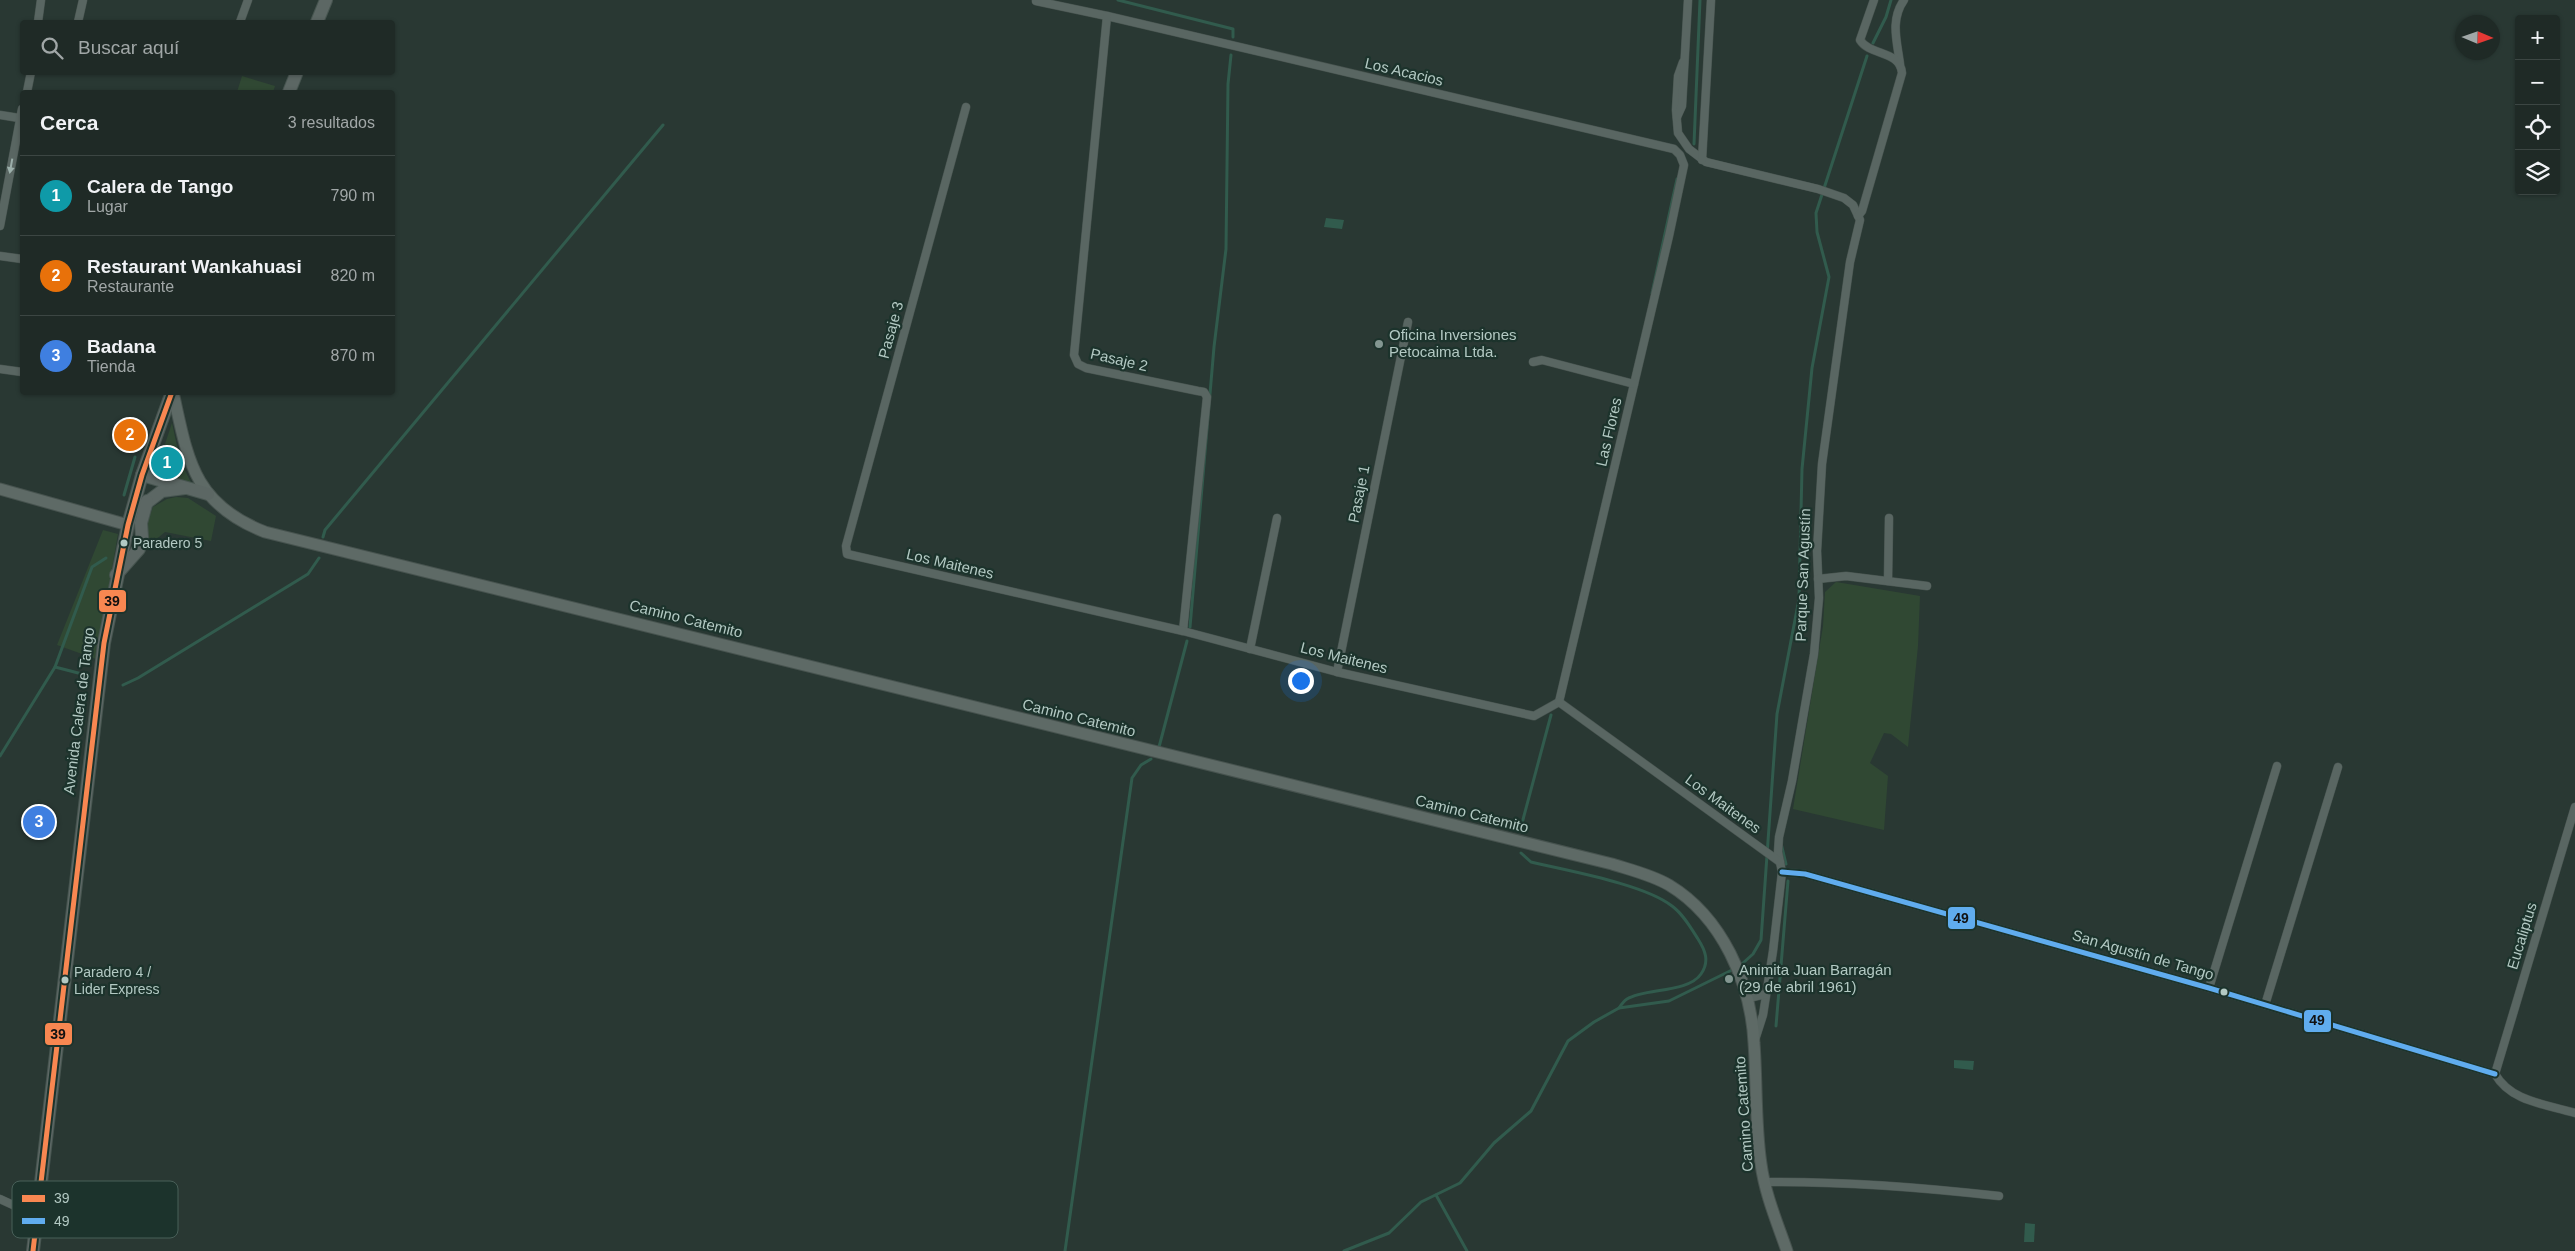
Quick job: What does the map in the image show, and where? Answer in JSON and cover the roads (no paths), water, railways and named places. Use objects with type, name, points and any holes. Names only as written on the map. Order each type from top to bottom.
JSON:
[{"type":"main road","points":[[318,20],[323,1]]},
{"type":"main road","points":[[290,90],[296,75]]},
{"type":"main road","name":"Avenida Calera de Tango","points":[[41,1181],[100,670],[116,576],[128,525],[142,475],[171,395]]},
{"type":"main road","name":"Camino Catemito","points":[[173,395],[186,454],[208,494],[224,509],[243,522],[285,538],[776,656],[1638,872],[1668,885],[1697,908],[1730,955],[1747,993],[1754,1042],[1757,1130],[1764,1182],[1787,1251]]},
{"type":"main road","points":[[142,475],[208,494]]},
{"type":"main road","points":[[128,525],[147,500],[162,491],[184,488]]},
{"type":"main road","points":[[0,489],[128,525],[136,528],[142,537]]},
{"type":"main road","points":[[116,576],[137,553],[142,537],[141,523],[147,500]]},
{"type":"main road","name":"Avenida Calera de Tango","points":[[33,1251],[34,1238]]},
{"type":"street","points":[[38,20],[41,0]]},
{"type":"street","points":[[78,20],[83,0]]},
{"type":"street","points":[[241,20],[248,0]]},
{"type":"street","points":[[1688,0],[1684,62],[1678,76],[1677,117],[1679,137],[1685,146],[1702,160],[1837,195],[1849,201],[1858,216]]},
{"type":"street","points":[[1702,160],[1711,0]]},
{"type":"street","points":[[1874,0],[1860,40],[1865,45],[1895,58],[1900,64]]},
{"type":"street","name":"Parque San Agustín","points":[[1754,1042],[1766,994],[1782,872],[1779,837],[1792,781],[1814,654],[1818,578],[1818,523],[1822,464],[1850,256],[1859,224],[1858,216],[1862,211],[1902,80],[1895,30],[1896,18],[1904,0]]},
{"type":"street","name":"Los Acacios","points":[[1036,1],[1674,149],[1683,159],[1684,168]]},
{"type":"street","name":"Pasaje 2","points":[[1106,16],[1074,356],[1078,364],[1086,368],[1204,392],[1206,397],[1184,631]]},
{"type":"street","points":[[27,90],[30,75]]},
{"type":"street","name":"Pasaje 3","points":[[854,556],[848,554],[846,546],[966,107]]},
{"type":"street","points":[[0,116],[20,118],[0,226]]},
{"type":"street","name":"Las Flores","points":[[1559,702],[1684,168]]},
{"type":"street","points":[[0,256],[20,259]]},
{"type":"street","name":"Pasaje 1","points":[[1337,672],[1408,322]]},
{"type":"street","points":[[1533,362],[1542,360],[1634,384]]},
{"type":"street","points":[[0,369],[20,372]]},
{"type":"street","points":[[1250,649],[1277,518]]},
{"type":"street","points":[[1888,581],[1890,518]]},
{"type":"street","name":"Los Maitenes","points":[[854,556],[1184,631],[1337,672],[1534,716],[1559,702],[1780,862]]},
{"type":"street","points":[[1818,578],[1846,576],[1927,586]]},
{"type":"street","points":[[2209,988],[2277,766]]},
{"type":"street","points":[[2265,1005],[2338,767]]},
{"type":"street","name":"Eucaliptus","points":[[2495,1074],[2575,807]]},
{"type":"street","name":"San Agustín de Tango","points":[[1782,872],[1805,874],[2209,988],[2495,1074]]},
{"type":"street","points":[[1747,993],[1753,996],[1766,994]]},
{"type":"street","points":[[2495,1074],[2505,1089],[2512,1095],[2575,1112]]},
{"type":"street","points":[[1764,1182],[1902,1185],[1999,1196]]},
{"type":"street","points":[[0,1199],[12,1205]]},
{"type":"waterway","points":[[1118,0],[1233,29],[1233,37]]},
{"type":"waterway","points":[[1694,144],[1700,0]]},
{"type":"waterway","points":[[1873,43],[1886,17],[1891,0]]},
{"type":"waterway","points":[[1190,627],[1214,347],[1226,249],[1228,84],[1231,55]]},
{"type":"waterway","points":[[1743,963],[1753,954],[1761,940],[1777,714],[1799,599],[1802,469],[1812,368],[1829,277],[1817,232],[1816,213],[1867,56]]},
{"type":"waterway","points":[[323,537],[325,530],[663,125]]},
{"type":"waterway","points":[[1652,293],[1677,179]]},
{"type":"waterway","points":[[124,495],[135,457]]},
{"type":"waterway","points":[[0,756],[55,667],[92,567],[106,558]]},
{"type":"waterway","points":[[123,685],[138,678],[308,574],[319,558]]},
{"type":"waterway","points":[[1159,747],[1187,641]]},
{"type":"waterway","points":[[55,667],[86,675]]},
{"type":"waterway","points":[[1521,827],[1551,715]]},
{"type":"waterway","points":[[1065,1251],[1132,778],[1141,765],[1151,759]]},
{"type":"waterway","points":[[1781,843],[1786,864]]},
{"type":"waterway","points":[[1521,853],[1531,862],[1605,879],[1659,898],[1676,909],[1693,930],[1703,947],[1706,960],[1701,974],[1695,980],[1686,984],[1635,996],[1626,1000],[1619,1008]]},
{"type":"waterway","points":[[1776,1026],[1788,881]]},
{"type":"waterway","points":[[1344,1251],[1389,1233],[1421,1202],[1460,1183],[1494,1143],[1531,1111],[1568,1041],[1594,1022],[1619,1008],[1669,1001],[1734,969]]},
{"type":"waterway","points":[[1436,1195],[1467,1251]]},
{"type":"place","name":"Oficina Inversiones Petocaima Ltda.","points":[[1379,344]]},
{"type":"place","name":"Restaurant Wankahuasi","points":[[130,435]]},
{"type":"place","name":"Calera de Tango","points":[[167,463]]},
{"type":"place","name":"Paradero 5","points":[[124,543]]},
{"type":"place","name":"Badana","points":[[39,822]]},
{"type":"place","name":"Animita Juan Barragán (29 de abril 1961)","points":[[1729,979]]},
{"type":"place","name":"Paradero 4 / Lider Express","points":[[65,980]]}]
